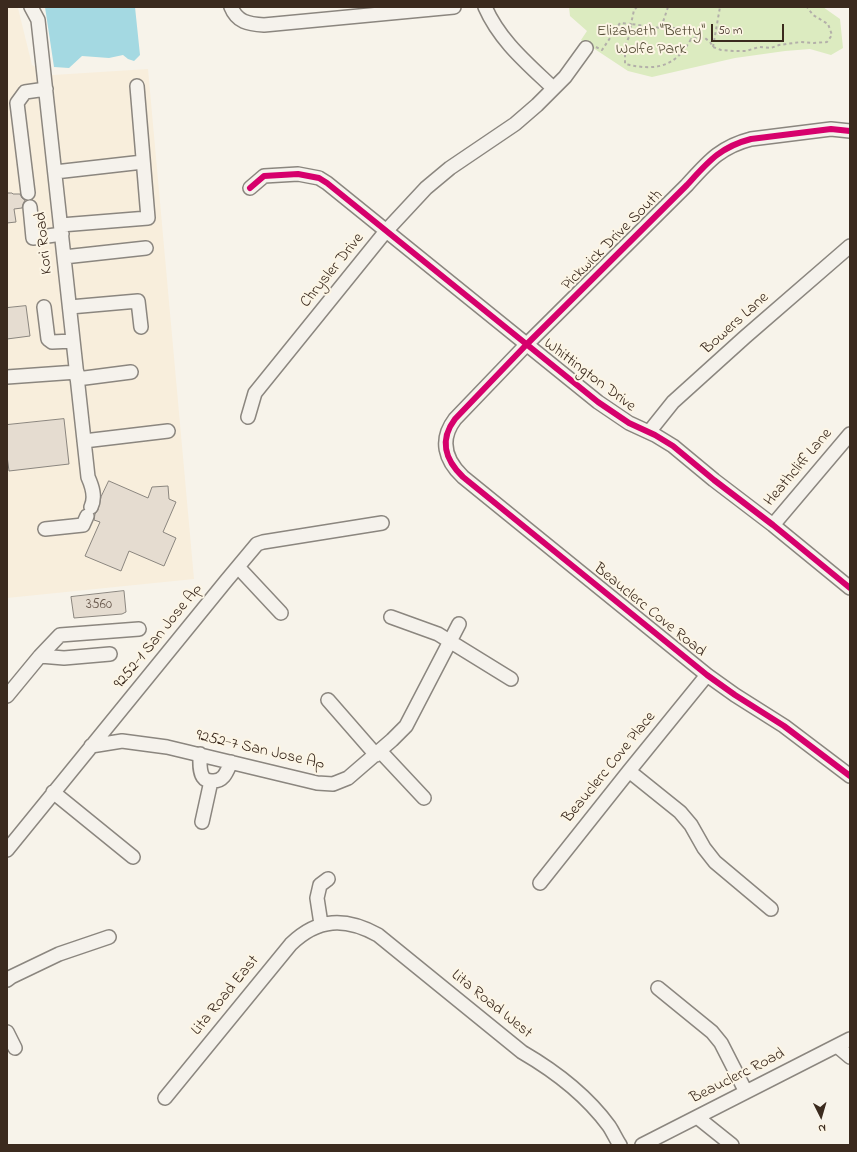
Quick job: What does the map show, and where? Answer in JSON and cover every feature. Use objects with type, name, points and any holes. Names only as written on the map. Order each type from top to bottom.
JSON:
[{"type":"street","name":"Kori Road","points":[[31,7],[38,20],[88,477],[92,487],[94,502],[83,526],[45,529]]},
{"type":"street","points":[[231,7],[239,19],[245,23],[264,25],[356,12],[454,7]]},
{"type":"street","points":[[485,7],[494,24],[508,44],[553,88]]},
{"type":"street","name":"Chrysler Drive","points":[[248,418],[255,393],[386,231],[426,188],[450,168],[515,124],[537,105],[565,77],[591,47]]},
{"type":"street","points":[[30,207],[33,238],[61,230],[148,218],[137,86]]},
{"type":"street","points":[[28,193],[18,103],[25,92],[46,89]]},
{"type":"street","name":"Pickwick Drive South","points":[[447,452],[446,440],[451,425],[527,344],[687,184],[709,160],[719,152],[730,146],[751,139],[831,129],[850,131]]},
{"type":"street","points":[[55,172],[143,162]]},
{"type":"street","name":"Whittington Drive","points":[[250,188],[264,176],[298,174],[319,178],[327,183],[598,402],[629,423],[649,432],[673,446],[850,588]]},
{"type":"street","name":"Bowers Lane","points":[[649,432],[673,402],[850,246]]},
{"type":"street","points":[[64,257],[146,248]]},
{"type":"street","points":[[70,307],[138,301],[141,327]]},
{"type":"street","points":[[44,308],[48,339],[52,342],[73,341]]},
{"type":"street","points":[[7,377],[77,376],[131,372]]},
{"type":"street","points":[[84,441],[168,431]]},
{"type":"street","name":"Heathcliff Lane","points":[[773,525],[850,434]]},
{"type":"street","name":"Beauclerc Cove Road","points":[[447,452],[450,463],[463,477],[707,675],[734,695],[784,726],[850,776]]},
{"type":"street","name":"9252-1 San Jose Ap","points":[[7,850],[257,544],[382,522]]},
{"type":"street","points":[[238,567],[281,613]]},
{"type":"street","points":[[391,617],[427,630],[450,641],[511,679]]},
{"type":"street","name":"9252-7 San Jose Ap","points":[[92,746],[122,741],[167,746],[317,783],[327,785],[333,784],[348,778],[378,753],[406,726],[459,624]]},
{"type":"street","points":[[7,696],[40,656],[60,635],[139,629]]},
{"type":"street","points":[[40,656],[64,658],[110,654]]},
{"type":"street","name":"Beauclerc Cove Place","points":[[540,883],[707,675]]},
{"type":"street","points":[[328,700],[378,753],[424,798]]},
{"type":"street","points":[[200,754],[200,769],[202,776],[211,781],[217,781],[224,776],[231,762]]},
{"type":"street","points":[[629,771],[680,812],[691,825],[704,848],[715,862],[771,909]]},
{"type":"street","points":[[202,822],[211,781]]},
{"type":"street","points":[[53,792],[133,857]]},
{"type":"street","points":[[321,924],[317,898],[320,885],[328,879]]},
{"type":"street","name":"Lita Road West","points":[[321,924],[344,923],[365,928],[378,935],[522,1052],[543,1065],[581,1096],[597,1111],[610,1127],[620,1145]]},
{"type":"street","name":"Lita Road East","points":[[165,1098],[291,944],[300,936],[321,924]]},
{"type":"street","points":[[7,980],[59,954],[109,937]]},
{"type":"street","points":[[658,988],[712,1032],[721,1043],[746,1092]]},
{"type":"street","points":[[7,1032],[15,1048]]},
{"type":"street","name":"Beauclerc Road","points":[[642,1145],[850,1039]]},
{"type":"street","points":[[837,1046],[850,1057]]},
{"type":"street","points":[[697,1117],[732,1145]]},
{"type":"path","points":[[637,7],[634,10],[630,34],[625,45],[625,64],[642,68],[670,63],[686,48],[691,39],[698,37],[705,38],[713,47],[721,50],[746,51],[759,46],[771,48],[779,45],[801,42],[826,42],[832,35],[828,24],[813,15],[807,7]]},
{"type":"path","points":[[661,28],[668,7]]},
{"type":"path","points":[[713,47],[720,7]]},
{"type":"path","points":[[591,47],[602,50],[620,23],[661,28],[682,28],[688,30],[691,39]]},
{"type":"shaded area","points":[[7,7],[18,8],[32,65],[53,75],[148,69],[194,579],[7,598]]},
{"type":"green space","name":"Elizabeth \"Betty\" Wolfe Park","points":[[569,7],[823,7],[840,19],[843,48],[831,55],[810,49],[735,58],[652,77],[628,71],[581,40],[587,31],[570,16]]},
{"type":"water","points":[[45,7],[135,7],[140,55],[134,61],[123,55],[109,58],[82,56],[69,68],[54,67]]},
{"type":"building","points":[[7,193],[20,194],[25,200],[22,208],[14,209],[16,222],[7,223]]},
{"type":"building","points":[[26,306],[30,336],[7,339],[7,308]]},
{"type":"building","points":[[64,419],[69,464],[9,471],[7,456],[7,425]]},
{"type":"building","points":[[109,481],[148,498],[152,487],[168,486],[169,499],[176,502],[163,532],[176,538],[164,566],[129,551],[121,571],[85,556],[100,522],[94,520],[95,514]]},
{"type":"building","points":[[124,591],[126,612],[122,614],[74,618],[71,597]]},
{"type":"cycle path","points":[[850,131],[831,129],[751,139],[731,146],[715,156],[527,344],[455,419],[450,427],[446,442],[448,457],[463,477],[707,675],[735,695],[784,726],[850,776]]},
{"type":"cycle path","points":[[250,188],[264,176],[298,174],[319,178],[327,183],[598,402],[629,423],[655,435],[673,446],[850,588]]}]
